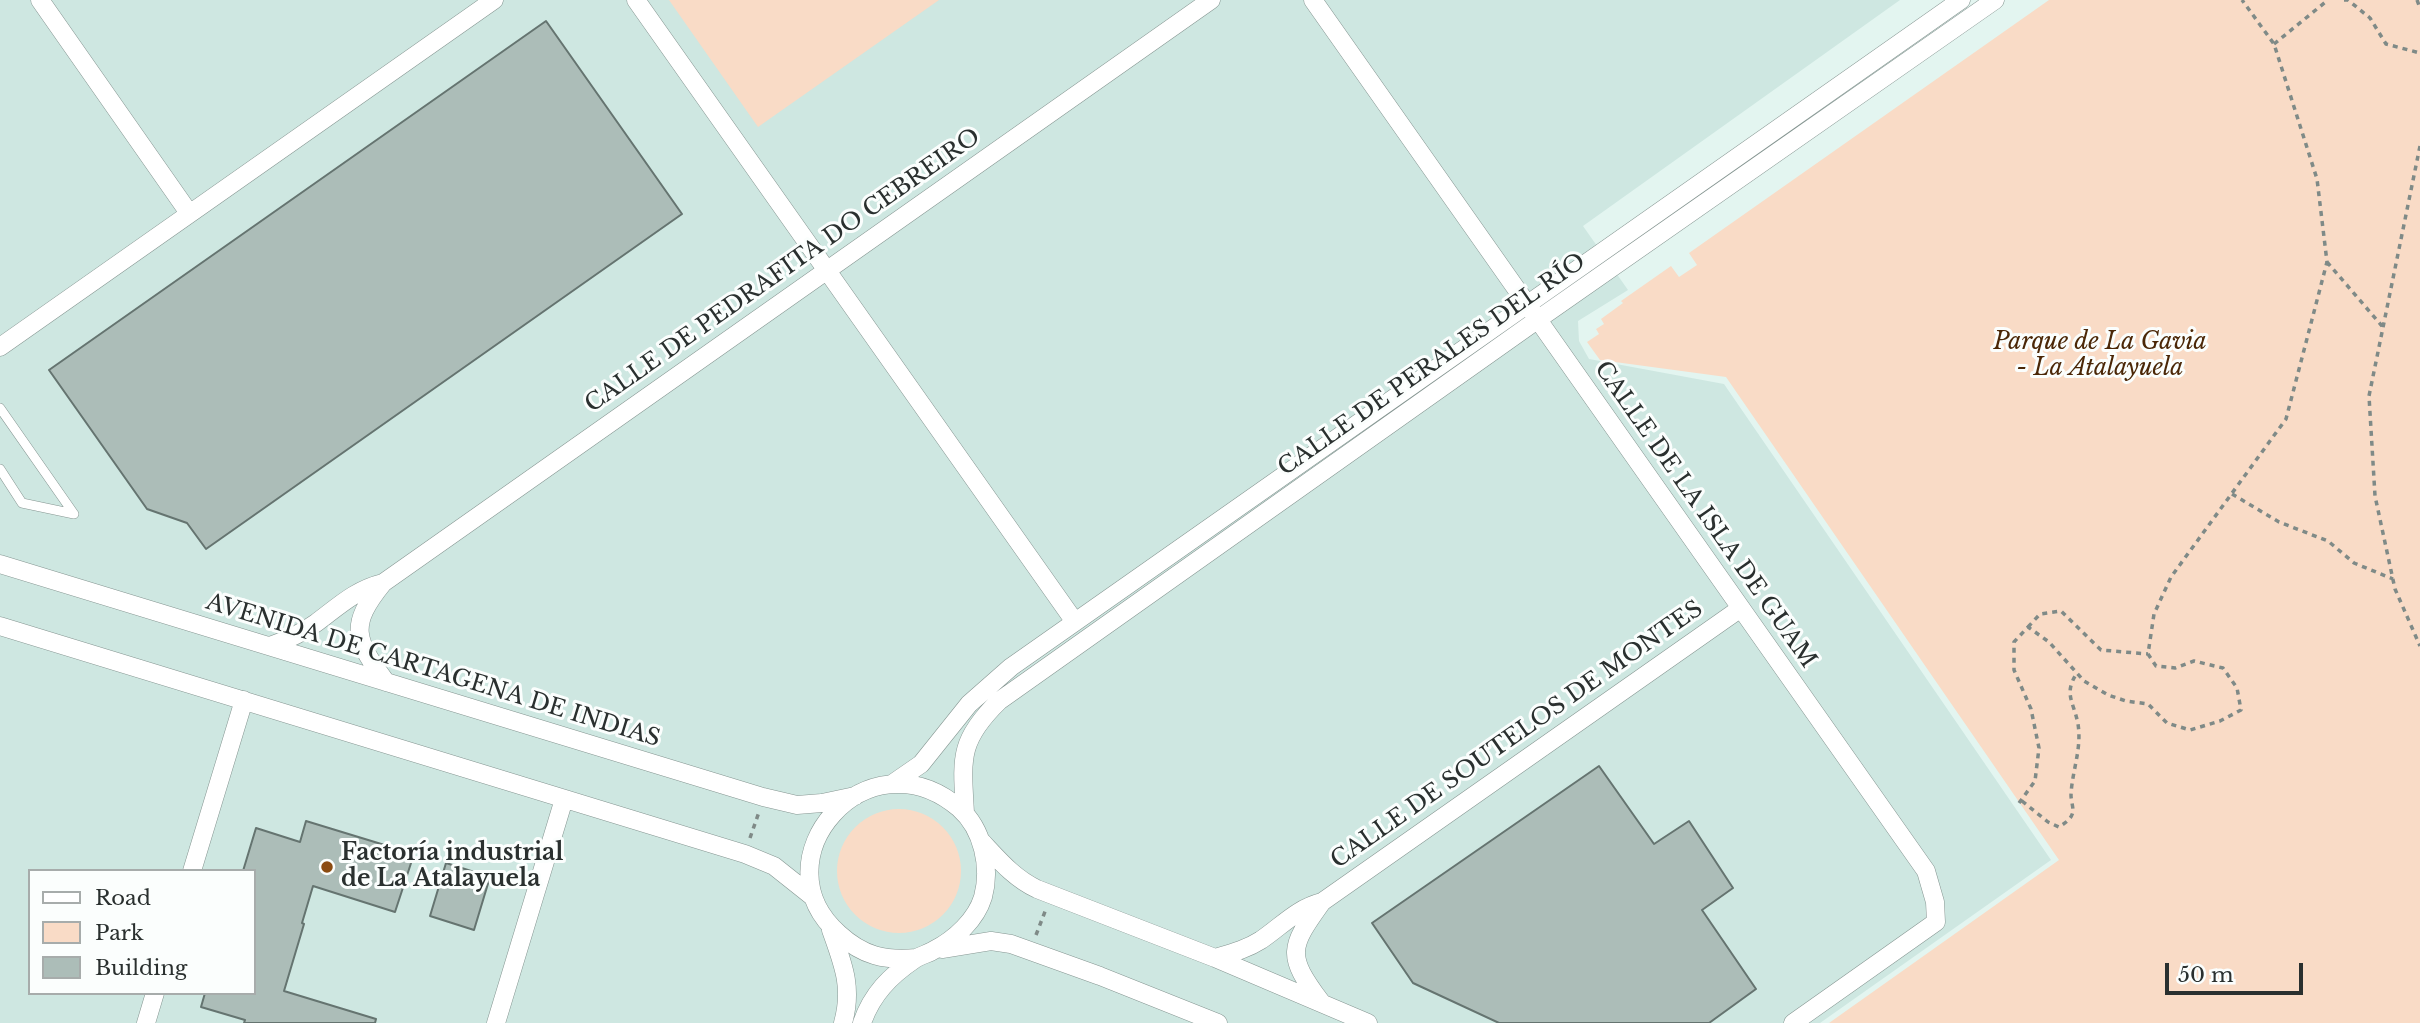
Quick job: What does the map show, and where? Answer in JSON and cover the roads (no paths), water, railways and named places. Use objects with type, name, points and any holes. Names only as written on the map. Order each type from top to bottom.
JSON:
[{"type":"street","points":[[40,0],[190,214]]},
{"type":"street","points":[[0,347],[494,0]]},
{"type":"street","points":[[636,0],[1075,622]]},
{"type":"street","name":"CALLE DE PEDRAFITA DO CEBREIRO","points":[[386,682],[369,659],[360,636],[362,615],[383,583],[1211,0]]},
{"type":"street","name":"CALLE DE LA ISLA DE GUAM","points":[[1313,0],[1926,871],[1935,902],[1936,922],[1793,1023]]},
{"type":"street","name":"CALLE DE PERALES DEL RÍO","points":[[965,813],[964,766],[970,738],[977,724],[999,701],[1961,0]]},
{"type":"street","name":"CALLE DE PERALES DEL RÍO","points":[[892,784],[921,764],[958,716],[1011,667],[1995,0]]},
{"type":"street","name":"AVENIDA DE CARTAGENA DE INDIAS","points":[[0,564],[763,797],[797,805],[855,796]]},
{"type":"street","name":"CALLE DE PEDRAFITA DO CEBREIRO","points":[[271,646],[313,625],[363,588],[383,583]]},
{"type":"street","name":"CALLE DE SOUTELOS DE MONTES","points":[[1215,958],[1239,951],[1261,940],[1305,907],[1322,902],[1741,608]]},
{"type":"street","points":[[0,626],[758,858],[788,875],[813,897]]},
{"type":"street","points":[[193,869],[244,700]]},
{"type":"street","points":[[917,958],[894,960],[872,955],[849,944],[821,915],[813,897],[810,868],[813,849],[821,829],[836,810],[855,796],[892,784],[912,784],[950,800],[965,813],[980,840],[1009,871],[1030,886],[1215,958],[1368,1023]]},
{"type":"street","points":[[496,1023],[564,799]]},
{"type":"street","points":[[862,1023],[876,992],[886,982],[917,958],[957,936],[974,917],[986,882],[985,859],[980,840]]},
{"type":"street","name":"CALLE DE SOUTELOS DE MONTES","points":[[1321,1002],[1303,978],[1296,957],[1296,944],[1300,933],[1322,902]]},
{"type":"street","points":[[830,926],[849,995],[843,1023]]},
{"type":"street","points":[[935,950],[991,941],[1011,944],[1218,1023]]},
{"type":"street","points":[[146,1023],[154,995]]},
{"type":"lane","points":[[0,408],[74,514],[22,503],[0,470]]},
{"type":"place","name":"Factoría industrial de La Atalayuela","points":[[327,867]]},
{"type":"park label","name":"Parque de La Gavia - La Atalayuela","points":[[2100,356]]}]
